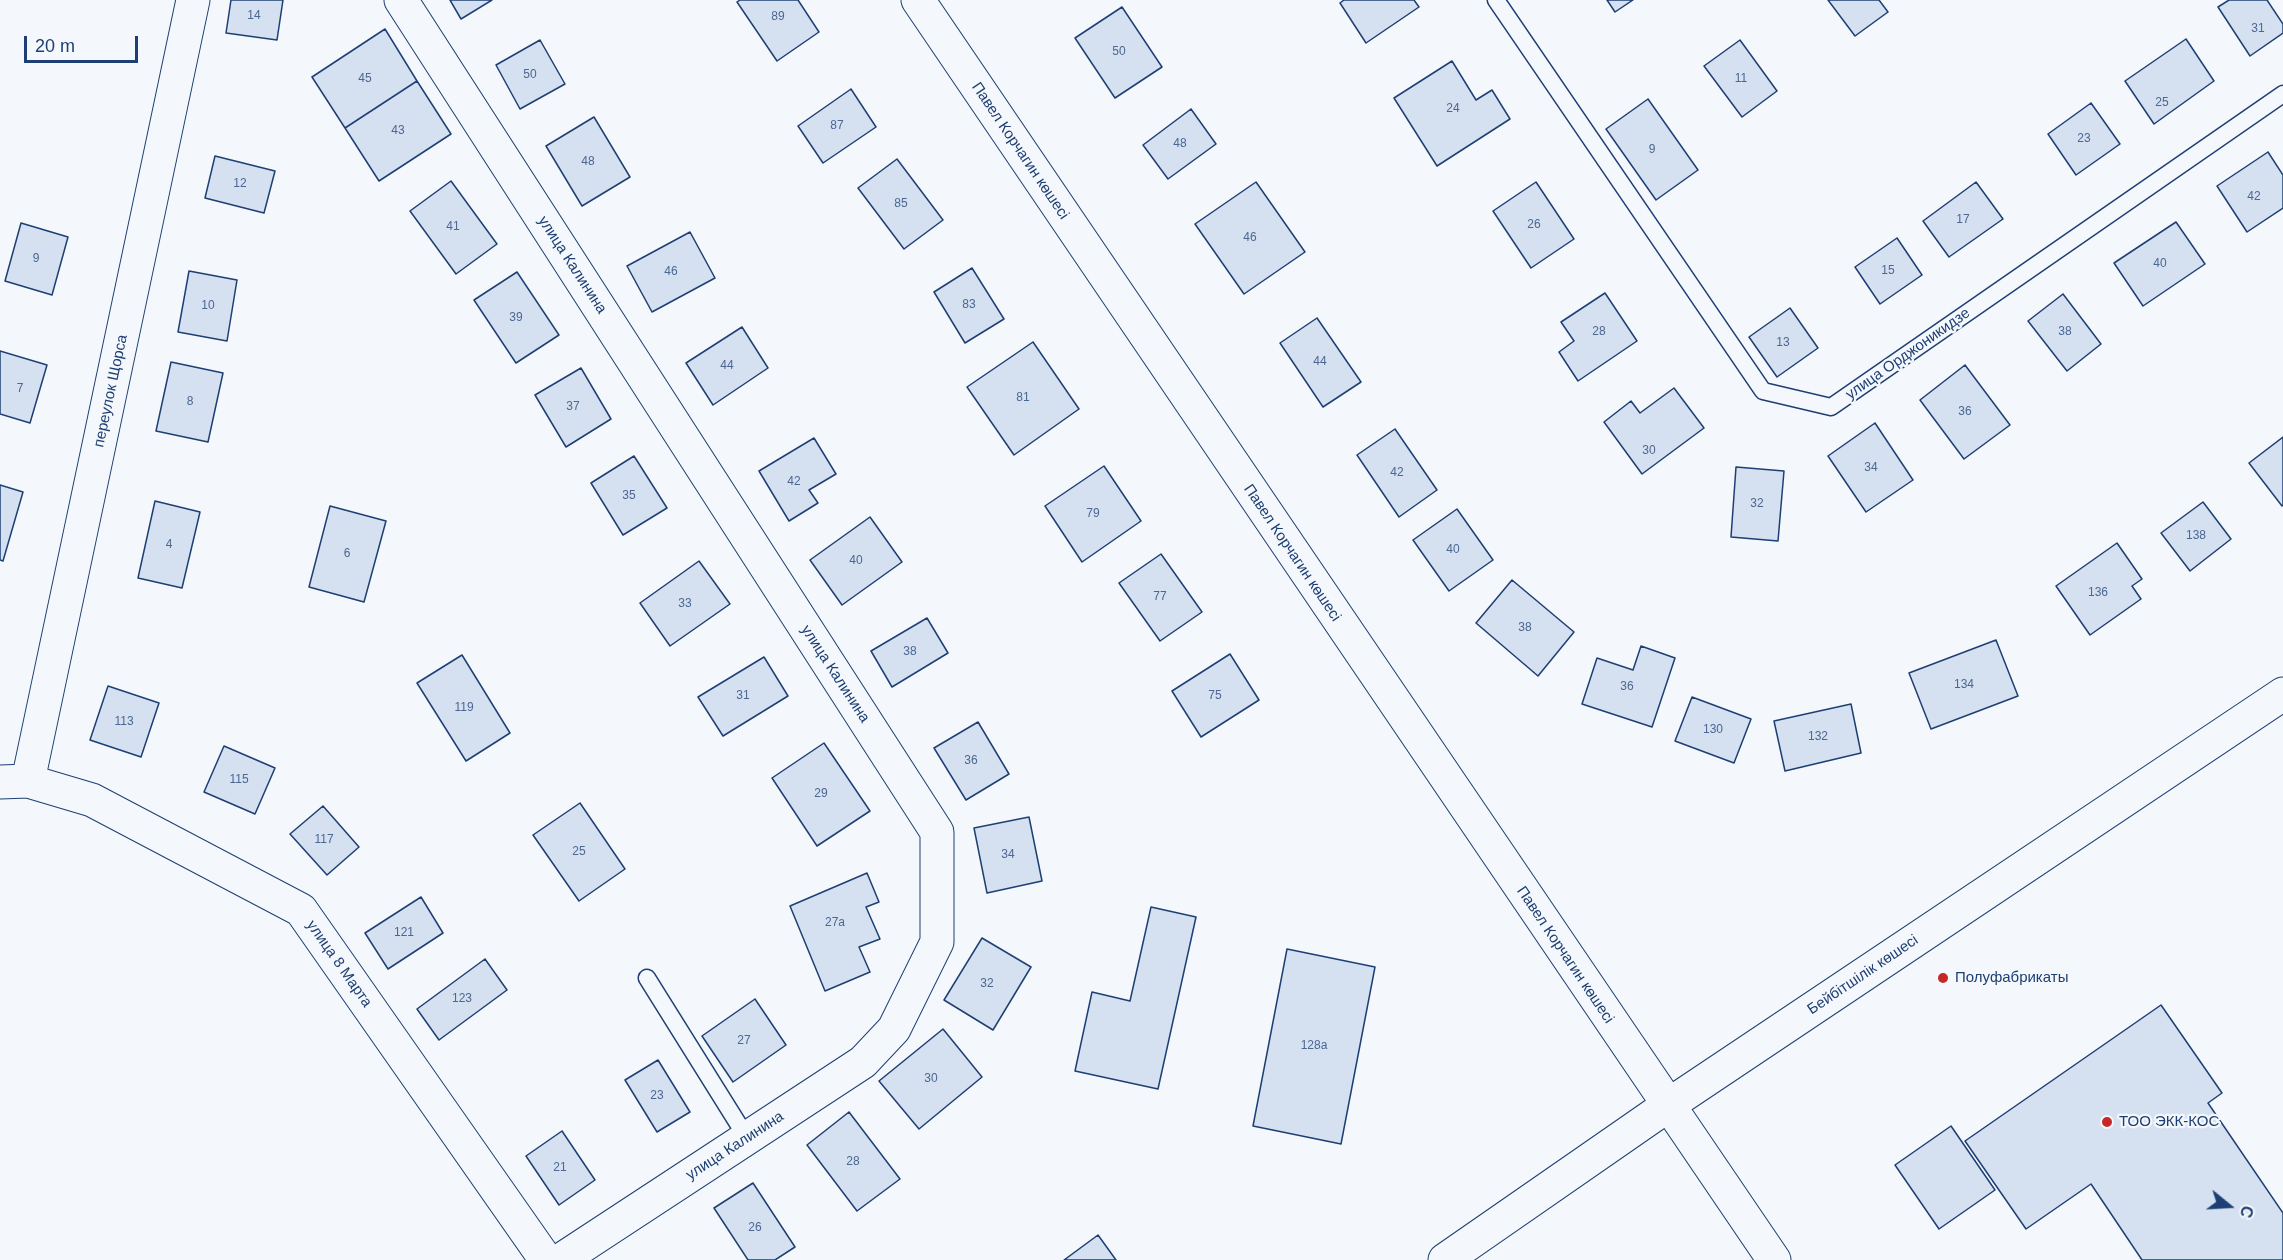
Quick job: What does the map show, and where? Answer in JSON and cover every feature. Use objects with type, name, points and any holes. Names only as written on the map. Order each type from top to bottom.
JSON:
[{"type":"street","name":"переулок Щорса","points":[[14,782],[193,0]]},
{"type":"street","name":"улица Калинина","points":[[400,0],[937,832],[937,942],[894,1029],[863,1062],[561,1260]]},
{"type":"street","name":"Павел Корчагин көшесі","points":[[918,0],[1774,1260]]},
{"type":"street","name":"Бейбітшілік көшесі","points":[[1445,1260],[1668,1106],[2283,694]]},
{"type":"street","name":"улица 8 Марта","points":[[14,782],[92,801],[301,910],[546,1260]]},
{"type":"lane","name":"улица Орджоникидзе","points":[[1496,0],[1763,391],[1831,407],[2283,94]]},
{"type":"lane","points":[[647,978],[747,1138]]},
{"type":"building","points":[[231,0],[283,0],[277,40],[226,33]]},
{"type":"building","points":[[450,0],[492,0],[461,19]]},
{"type":"building","points":[[740,0],[798,0],[819,32],[777,61],[737,2]]},
{"type":"building","points":[[1344,0],[1414,0],[1419,7],[1366,43],[1340,3]]},
{"type":"building","points":[[1607,0],[1633,0],[1615,12]]},
{"type":"building","points":[[1828,0],[1879,0],[1888,12],[1855,36]]},
{"type":"building","points":[[2229,0],[2267,0],[2283,24],[2283,33],[2250,56],[2218,7]]},
{"type":"building","points":[[1122,7],[1162,67],[1115,98],[1075,38]]},
{"type":"building","points":[[385,29],[417,81],[345,128],[312,77]]},
{"type":"building","points":[[2186,39],[2214,81],[2154,124],[2125,81]]},
{"type":"building","points":[[540,40],[565,84],[520,109],[496,65]]},
{"type":"building","points":[[1740,40],[1777,91],[1742,117],[1704,66]]},
{"type":"building","points":[[1452,61],[1476,100],[1492,90],[1510,119],[1437,166],[1394,98]]},
{"type":"building","points":[[417,81],[451,134],[379,181],[345,128]]},
{"type":"building","points":[[851,89],[876,127],[823,163],[798,126]]},
{"type":"building","points":[[1648,99],[1698,170],[1656,200],[1606,129]]},
{"type":"building","points":[[2091,103],[2120,144],[2076,175],[2048,134]]},
{"type":"building","points":[[1191,109],[1216,144],[1168,179],[1143,145]]},
{"type":"building","points":[[594,117],[630,177],[582,206],[546,146]]},
{"type":"building","points":[[2268,152],[2283,175],[2283,208],[2247,232],[2217,186]]},
{"type":"building","points":[[215,156],[275,171],[264,213],[205,198]]},
{"type":"building","points":[[897,159],[943,220],[904,249],[858,188]]},
{"type":"building","points":[[451,181],[497,244],[456,274],[410,211]]},
{"type":"building","points":[[1256,182],[1305,252],[1244,294],[1195,224]]},
{"type":"building","points":[[1536,182],[1574,239],[1531,268],[1493,211]]},
{"type":"building","points":[[1976,182],[2003,219],[1949,257],[1923,221]]},
{"type":"building","points":[[2176,222],[2205,264],[2143,306],[2114,263]]},
{"type":"building","points":[[21,223],[68,237],[52,295],[5,281]]},
{"type":"building","points":[[690,232],[715,278],[652,312],[627,266]]},
{"type":"building","points":[[1897,238],[1922,275],[1880,304],[1855,267]]},
{"type":"building","points":[[972,268],[1004,319],[965,343],[934,292]]},
{"type":"building","points":[[189,271],[237,280],[227,341],[178,332]]},
{"type":"building","points":[[517,272],[559,335],[516,363],[474,300]]},
{"type":"building","points":[[1605,293],[1637,341],[1578,381],[1559,352],[1574,341],[1561,322]]},
{"type":"building","points":[[2063,294],[2101,344],[2067,371],[2028,321]]},
{"type":"building","points":[[1790,308],[1818,348],[1777,377],[1749,337]]},
{"type":"building","points":[[1317,318],[1361,382],[1323,407],[1280,343]]},
{"type":"building","points":[[742,327],[768,368],[713,405],[686,363]]},
{"type":"building","points":[[1033,342],[1079,409],[1014,455],[967,387]]},
{"type":"building","points":[[0,351],[47,365],[30,423],[0,414]]},
{"type":"building","points":[[171,362],[223,373],[208,442],[156,431]]},
{"type":"building","points":[[1965,365],[2010,425],[1964,459],[1920,400]]},
{"type":"building","points":[[581,368],[611,419],[566,447],[535,395]]},
{"type":"building","points":[[1674,388],[1704,428],[1642,474],[1604,422],[1631,401],[1640,413]]},
{"type":"building","points":[[1875,423],[1913,480],[1866,512],[1828,456]]},
{"type":"building","points":[[1395,429],[1437,490],[1399,517],[1357,455]]},
{"type":"building","points":[[2283,437],[2283,505],[2282,506],[2249,463]]},
{"type":"building","points":[[814,438],[836,474],[809,490],[818,503],[789,521],[759,471]]},
{"type":"building","points":[[634,456],[667,508],[623,535],[591,483]]},
{"type":"building","points":[[1104,466],[1141,521],[1082,562],[1045,506]]},
{"type":"building","points":[[1736,467],[1784,471],[1778,541],[1731,537]]},
{"type":"building","points":[[0,485],[23,492],[3,561],[0,560]]},
{"type":"building","points":[[155,501],[200,512],[182,588],[138,578]]},
{"type":"building","points":[[2203,502],[2231,539],[2190,571],[2161,533]]},
{"type":"building","points":[[330,506],[386,521],[364,602],[309,587]]},
{"type":"building","points":[[1457,509],[1493,560],[1449,591],[1413,540]]},
{"type":"building","points":[[870,517],[902,562],[842,605],[810,560]]},
{"type":"building","points":[[2117,543],[2142,579],[2132,586],[2141,599],[2090,635],[2056,586]]},
{"type":"building","points":[[1161,554],[1202,612],[1160,641],[1119,583]]},
{"type":"building","points":[[699,561],[730,604],[670,646],[640,603]]},
{"type":"building","points":[[1512,580],[1574,632],[1538,676],[1476,623]]},
{"type":"building","points":[[927,618],[948,653],[892,687],[871,651]]},
{"type":"building","points":[[1996,640],[2018,696],[1931,729],[1909,673]]},
{"type":"building","points":[[1641,646],[1675,658],[1652,727],[1582,704],[1597,658],[1633,670]]},
{"type":"building","points":[[1230,654],[1259,700],[1201,737],[1172,691]]},
{"type":"building","points":[[462,655],[510,733],[466,761],[417,683]]},
{"type":"building","points":[[764,657],[788,696],[723,736],[698,697]]},
{"type":"building","points":[[108,686],[159,703],[141,757],[90,740]]},
{"type":"building","points":[[1692,697],[1751,719],[1734,763],[1675,741]]},
{"type":"building","points":[[1851,704],[1861,753],[1785,771],[1774,721]]},
{"type":"building","points":[[978,722],[1009,774],[966,800],[934,748]]},
{"type":"building","points":[[824,743],[870,811],[817,846],[772,778]]},
{"type":"building","points":[[224,746],[275,768],[255,814],[204,792]]},
{"type":"building","points":[[580,803],[625,869],[579,901],[533,835]]},
{"type":"building","points":[[323,806],[359,847],[327,875],[290,834]]},
{"type":"building","points":[[1029,817],[1042,881],[987,893],[974,828]]},
{"type":"building","points":[[867,873],[879,902],[866,907],[880,939],[859,947],[870,972],[825,991],[790,906]]},
{"type":"building","points":[[421,897],[443,933],[388,969],[365,933]]},
{"type":"building","points":[[1151,907],[1196,917],[1158,1089],[1075,1071],[1092,992],[1130,1001]]},
{"type":"building","points":[[982,938],[1031,967],[993,1030],[944,1000]]},
{"type":"building","points":[[1287,949],[1375,967],[1341,1144],[1253,1126]]},
{"type":"building","points":[[485,959],[507,990],[439,1040],[417,1009]]},
{"type":"building","points":[[755,999],[786,1045],[733,1082],[702,1036]]},
{"type":"building","name":"ТОО ЭКК-КОС","points":[[2161,1005],[2222,1093],[2208,1103],[2283,1213],[2283,1260],[2142,1260],[2091,1184],[2026,1229],[1965,1141]]},
{"type":"building","points":[[943,1029],[982,1077],[919,1129],[879,1081]]},
{"type":"building","points":[[658,1060],[690,1112],[657,1132],[625,1080]]},
{"type":"building","points":[[849,1112],[900,1179],[857,1211],[807,1145]]},
{"type":"building","points":[[1951,1126],[1995,1190],[1939,1229],[1895,1165]]},
{"type":"building","points":[[562,1131],[595,1180],[559,1205],[526,1156]]},
{"type":"building","points":[[753,1183],[795,1247],[775,1260],[748,1260],[714,1208]]},
{"type":"building","points":[[1098,1235],[1116,1260],[1064,1260]]},
{"type":"place","name":"Полуфабрикаты","points":[[1943,978]]},
{"type":"place","name":"ТОО ЭКК-КОС","points":[[2107,1122]]}]
